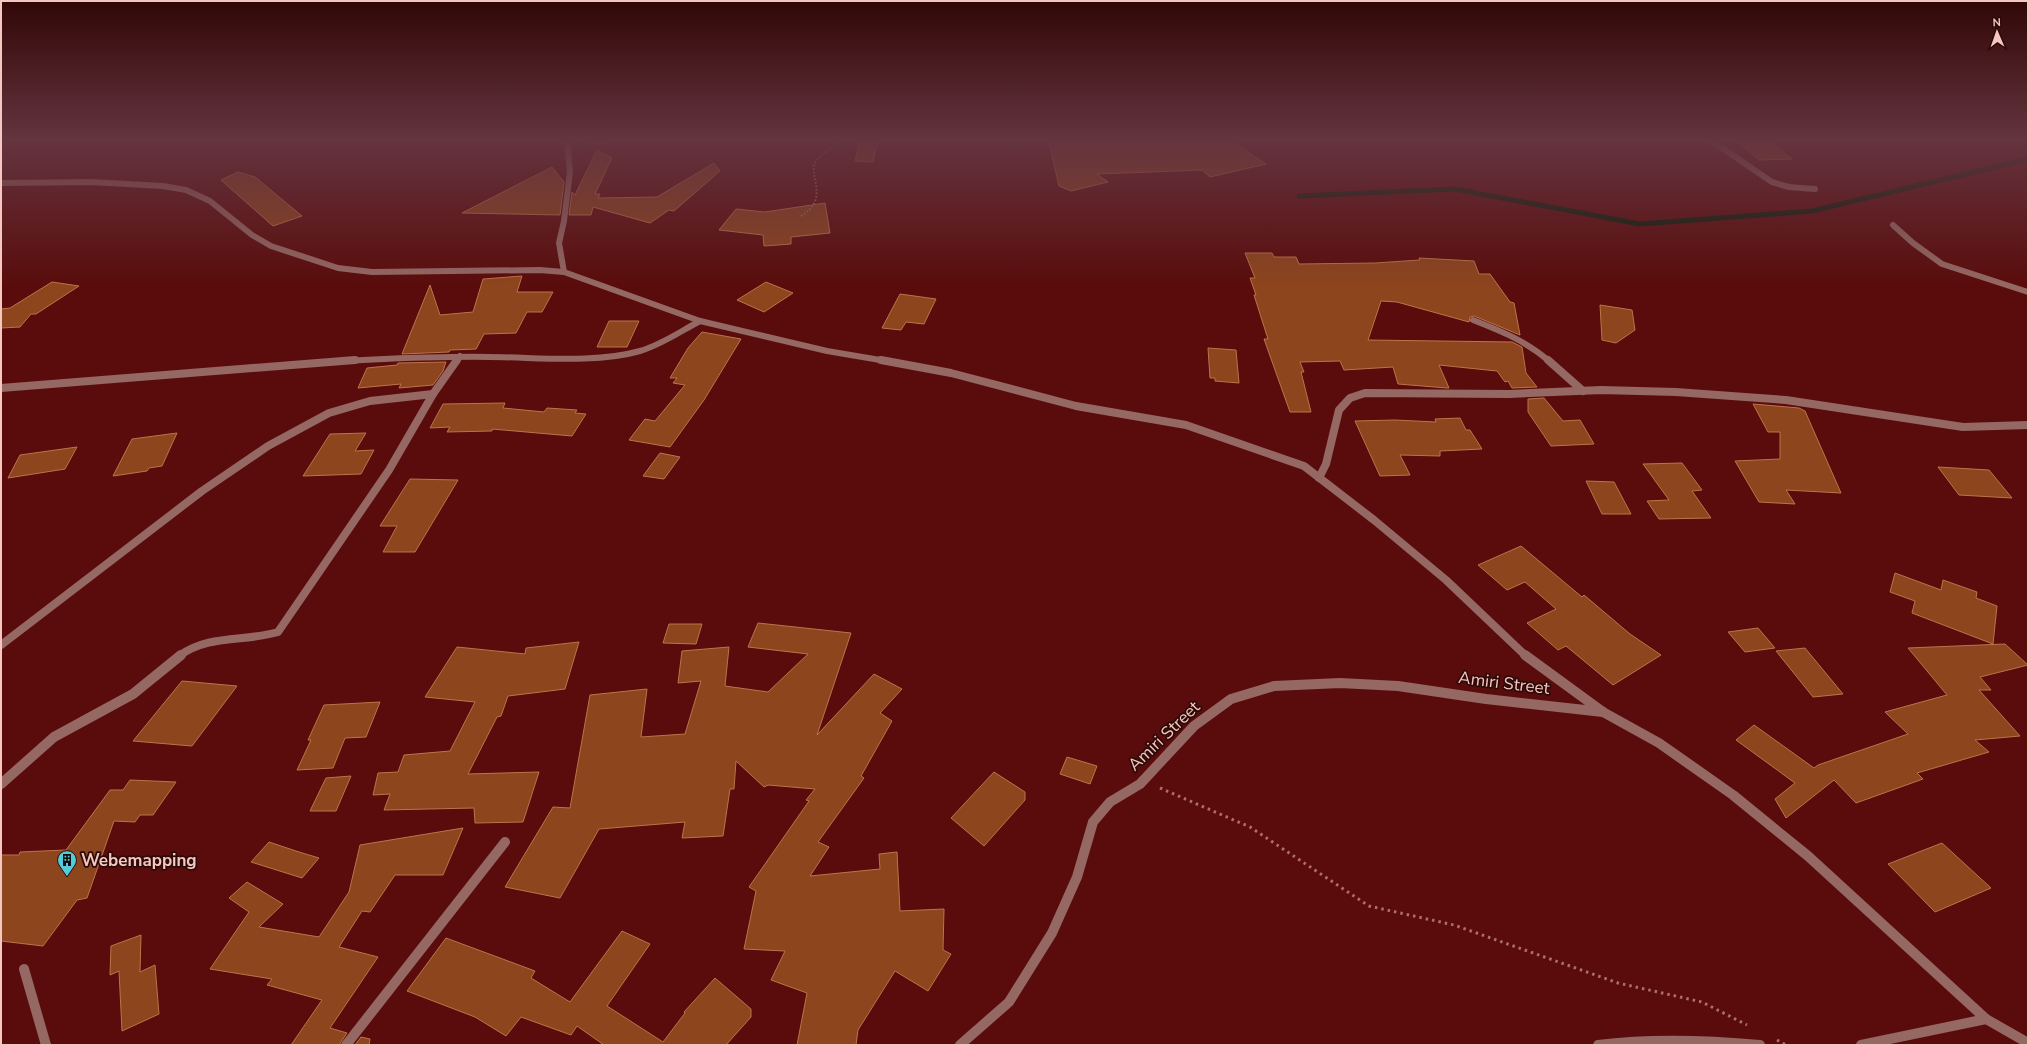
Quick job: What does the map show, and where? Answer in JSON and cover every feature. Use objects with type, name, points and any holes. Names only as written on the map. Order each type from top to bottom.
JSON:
[{"type":"street","points":[[173,188],[186,190],[210,201],[252,235],[271,246],[297,256],[338,268],[372,272],[540,270],[564,272],[700,321],[827,351],[951,374],[1076,406],[1186,425],[1304,466],[1374,520],[1446,580],[1530,658],[1603,712],[1659,743],[1734,795],[1808,856],[1986,1019],[2028,1044]]},
{"type":"street","points":[[564,272],[559,243],[564,221],[568,188]]},
{"type":"street","points":[[1799,188],[1815,190]]},
{"type":"street","points":[[1893,225],[1913,243],[1942,264],[2028,292]]},
{"type":"street","points":[[1473,320],[1509,334],[1535,348],[1583,391]]},
{"type":"street","points":[[1,388],[331,361],[460,356],[543,358],[615,356],[640,351],[656,345],[700,321]]},
{"type":"street","points":[[1,784],[44,745],[109,706],[134,694],[182,652],[204,643],[218,640],[265,637],[278,632],[389,470],[433,394],[460,356]]},
{"type":"street","points":[[1319,478],[1326,464],[1338,410],[1350,398],[1365,393],[1509,394],[1583,391],[1676,392],[1786,400],[1963,427],[2028,425]]},
{"type":"street","points":[[1,645],[202,491],[268,446],[329,413],[370,401],[433,394]]},
{"type":"street","name":"Amiri Street","points":[[960,1045],[1009,1002],[1052,933],[1077,877],[1093,822],[1110,802],[1140,784],[1194,726],[1231,699],[1274,686],[1340,683],[1398,686],[1486,699],[1603,712]]},
{"type":"street","points":[[346,1045],[505,842]]},
{"type":"street","points":[[24,969],[46,1045]]},
{"type":"street","points":[[1861,1045],[1986,1019]]},
{"type":"street","points":[[1598,1045],[1633,1040],[1725,1041],[1760,1045]]},
{"type":"path","points":[[801,216],[811,210],[817,188]]},
{"type":"path","points":[[1144,779],[1162,789],[1250,827],[1369,906],[1454,925],[1618,983],[1702,1002],[1751,1027]]},
{"type":"path","points":[[1772,1038],[1786,1045]]},
{"type":"building","points":[[230,188],[268,188],[302,216],[273,226]]},
{"type":"building","points":[[511,188],[563,188],[560,215],[462,213]]},
{"type":"building","points":[[579,188],[598,188],[595,194],[600,194],[598,198],[657,197],[672,188],[701,188],[674,211],[669,210],[650,223],[593,207],[591,215],[569,215],[572,192],[575,195]]},
{"type":"building","points":[[1063,188],[1084,188],[1071,191]]},
{"type":"building","points":[[825,203],[830,233],[791,237],[791,244],[764,246],[763,235],[719,230],[736,209],[765,212]]},
{"type":"building","points":[[1245,253],[1272,253],[1274,257],[1296,257],[1299,264],[1375,263],[1420,260],[1419,258],[1474,261],[1479,274],[1490,274],[1510,302],[1514,303],[1520,335],[1474,316],[1470,317],[1469,322],[1397,302],[1381,301],[1368,340],[1512,342],[1522,347],[1526,373],[1537,387],[1512,388],[1508,381],[1505,382],[1497,371],[1439,365],[1449,388],[1447,388],[1398,384],[1393,367],[1344,370],[1340,361],[1300,362],[1304,372],[1301,372],[1311,412],[1290,412],[1264,339],[1268,339],[1250,278],[1255,278]]},
{"type":"building","points":[[522,276],[517,292],[553,292],[542,312],[527,312],[516,333],[484,334],[476,349],[402,354],[430,285],[440,315],[473,312],[483,279]]},
{"type":"building","points":[[52,282],[79,286],[36,314],[31,314],[20,327],[1,328],[1,309],[10,308]]},
{"type":"building","points":[[766,282],[793,293],[764,312],[737,300]]},
{"type":"building","points":[[900,294],[936,299],[924,324],[906,322],[901,330],[882,328]]},
{"type":"building","points":[[1600,305],[1632,310],[1635,330],[1616,343],[1602,340]]},
{"type":"building","points":[[609,321],[639,321],[627,347],[597,347]]},
{"type":"building","points":[[702,332],[741,339],[704,400],[670,447],[629,440],[645,419],[655,421],[685,385],[673,383],[677,378],[670,378],[688,348]]},
{"type":"building","points":[[1208,348],[1236,350],[1239,383],[1215,381],[1215,378],[1210,378]]},
{"type":"building","points":[[446,362],[443,371],[433,385],[399,388],[401,384],[358,388],[367,368],[397,365],[398,363]]},
{"type":"building","points":[[1544,398],[1563,421],[1580,420],[1594,444],[1551,446],[1528,412],[1528,399]]},
{"type":"building","points":[[505,403],[503,408],[544,412],[547,408],[577,410],[575,413],[586,414],[572,436],[492,429],[492,431],[447,432],[450,427],[430,428],[443,404]]},
{"type":"building","points":[[1753,404],[1799,408],[1805,411],[1841,493],[1786,490],[1795,504],[1759,502],[1735,461],[1780,459],[1780,432],[1768,432]]},
{"type":"building","points":[[1460,418],[1466,430],[1470,430],[1482,449],[1440,451],[1440,456],[1400,455],[1410,475],[1380,476],[1355,421],[1395,420],[1436,422],[1435,419]]},
{"type":"building","points":[[177,433],[162,466],[149,468],[147,471],[113,476],[132,439]]},
{"type":"building","points":[[366,433],[355,451],[374,450],[361,474],[303,476],[330,434]]},
{"type":"building","points":[[77,447],[65,469],[8,478],[20,455]]},
{"type":"building","points":[[660,453],[680,457],[664,479],[643,476]]},
{"type":"building","points":[[1682,463],[1702,490],[1692,491],[1711,518],[1659,519],[1647,501],[1669,500],[1643,464]]},
{"type":"building","points":[[1938,467],[1989,470],[2012,498],[1959,495]]},
{"type":"building","points":[[410,479],[458,480],[415,552],[383,552],[397,526],[380,526]]},
{"type":"building","points":[[1586,481],[1614,482],[1631,514],[1602,514]]},
{"type":"building","points":[[1521,546],[1582,597],[1584,595],[1630,634],[1661,655],[1613,685],[1566,646],[1558,650],[1527,623],[1556,609],[1525,582],[1507,590],[1478,565]]},
{"type":"building","points":[[1895,573],[1941,590],[1943,580],[1977,592],[1976,598],[1997,606],[1993,644],[1912,613],[1915,601],[1890,592]]},
{"type":"building","points":[[758,623],[851,633],[817,735],[874,674],[902,689],[880,713],[892,721],[861,776],[864,778],[818,842],[829,847],[810,876],[880,869],[879,854],[897,852],[900,911],[944,909],[943,950],[951,954],[928,991],[895,971],[858,1030],[856,1045],[797,1045],[807,993],[771,980],[785,951],[744,949],[756,891],[749,887],[809,801],[806,800],[815,789],[768,785],[764,787],[736,761],[734,789],[730,789],[723,836],[682,838],[685,822],[599,829],[560,898],[505,887],[553,807],[570,808],[590,695],[647,689],[641,737],[685,734],[701,681],[678,683],[682,651],[729,647],[725,686],[768,692],[808,654],[748,647]]},
{"type":"building","points":[[669,624],[702,624],[696,644],[663,643]]},
{"type":"building","points":[[1758,628],[1775,648],[1745,652],[1728,632]]},
{"type":"building","points":[[579,642],[565,689],[508,696],[501,716],[497,717],[468,774],[539,772],[523,822],[475,823],[474,808],[384,810],[390,794],[373,795],[378,773],[398,772],[404,755],[450,751],[475,702],[425,697],[457,647],[525,654],[526,648]]},
{"type":"building","points":[[2005,644],[2028,665],[1980,677],[1991,690],[1979,690],[2020,736],[1975,740],[1989,752],[1917,773],[1923,779],[1856,803],[1834,780],[1786,818],[1775,799],[1795,783],[1736,740],[1754,725],[1814,768],[1818,765],[1908,734],[1885,712],[1947,695],[1908,648]]},
{"type":"building","points":[[1805,648],[1843,694],[1813,697],[1776,651]]},
{"type":"building","points":[[182,681],[237,686],[192,746],[133,741]]},
{"type":"building","points":[[380,702],[366,737],[345,738],[333,768],[297,770],[311,740],[308,740],[324,705]]},
{"type":"building","points":[[1067,757],[1097,766],[1090,784],[1060,774]]},
{"type":"building","points":[[994,772],[1025,792],[1025,800],[984,846],[951,818]]},
{"type":"building","points":[[351,776],[336,811],[310,811],[326,778]]},
{"type":"building","points":[[130,780],[176,782],[153,815],[140,815],[135,822],[114,821],[87,898],[77,900],[43,946],[1,941],[1,855],[19,855],[20,852],[66,850],[110,790],[123,790]]},
{"type":"building","points":[[463,828],[443,875],[395,875],[370,912],[362,911],[339,947],[378,957],[330,1028],[347,1033],[339,1045],[291,1045],[322,1000],[267,985],[272,979],[210,969],[249,912],[229,898],[247,882],[283,904],[259,927],[319,937],[349,892],[360,845]]},
{"type":"building","points":[[269,842],[319,858],[302,878],[251,862]]},
{"type":"building","points":[[1942,843],[1991,888],[1935,912],[1888,864]]},
{"type":"building","points":[[622,931],[650,944],[607,1006],[663,1042],[685,1013],[684,1012],[715,978],[751,1009],[751,1017],[726,1045],[604,1045],[577,1026],[571,1035],[521,1017],[506,1036],[475,1017],[407,991],[446,938],[535,971],[531,978],[570,1002]]},
{"type":"building","points":[[141,935],[140,972],[155,965],[159,1014],[122,1031],[119,971],[110,975],[111,946]]},
{"type":"building","points":[[361,1037],[370,1039],[369,1045],[355,1045]]},
{"type":"waterway","points":[[1299,196],[1455,189],[1640,224],[1812,211],[1908,188]]},
{"type":"place","name":"Webemapping","points":[[67,877]]}]
